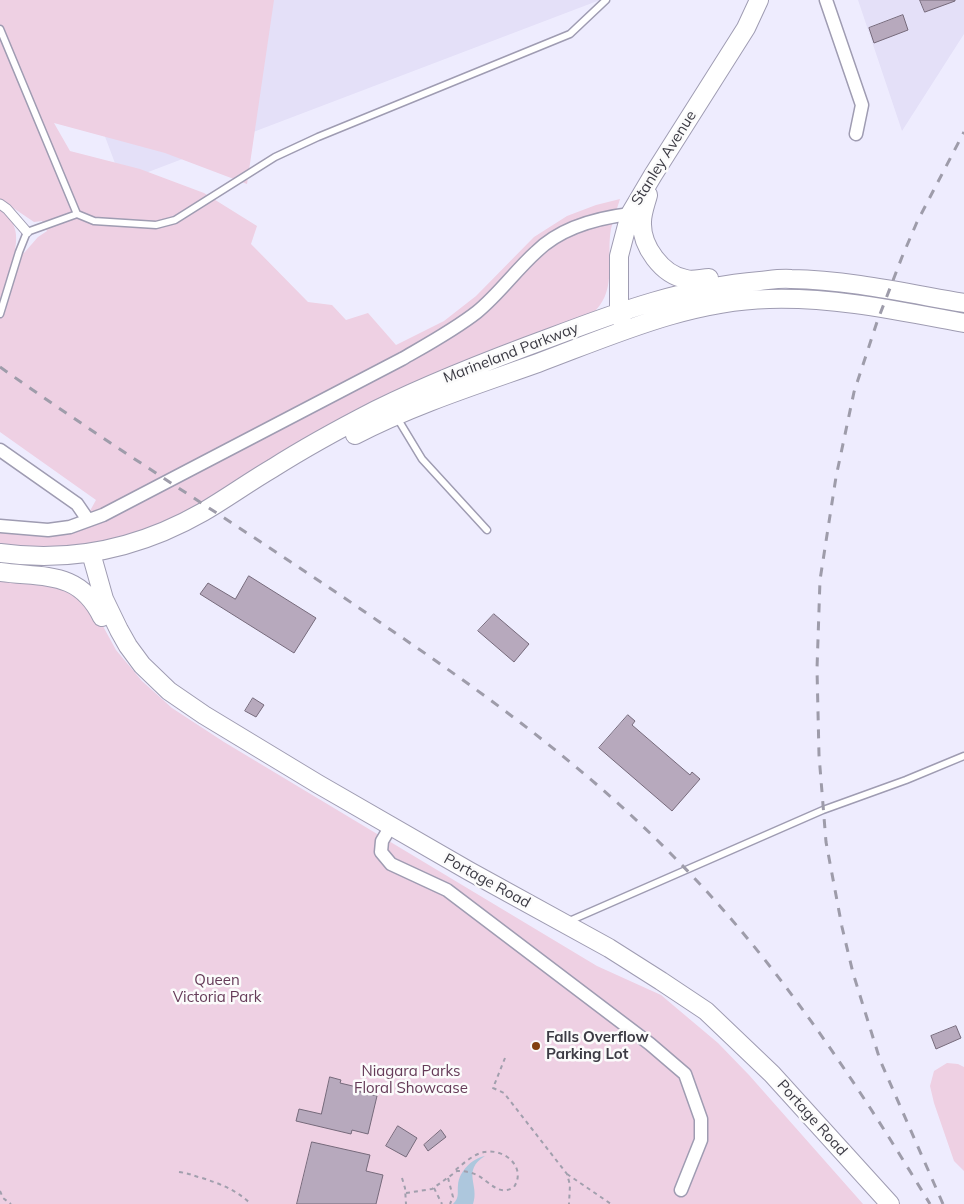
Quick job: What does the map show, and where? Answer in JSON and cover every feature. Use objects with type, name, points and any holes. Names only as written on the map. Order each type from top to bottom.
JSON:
[{"type":"main road","name":"Stanley Avenue","points":[[625,330],[619,312],[619,256],[630,214],[746,28],[759,0]]},
{"type":"main road","points":[[653,175],[642,221],[644,237],[651,254],[669,272],[686,279],[763,272],[810,274],[864,284]]},
{"type":"main road","name":"Marineland Parkway","points":[[92,558],[134,543],[183,522],[210,508],[316,443],[426,386],[492,359],[619,312],[684,292],[739,282],[789,278],[864,284],[964,303]]},
{"type":"main road","name":"Marineland Parkway","points":[[92,558],[154,548],[188,533],[320,454],[396,415],[625,330],[691,310],[735,302],[769,299],[809,300],[868,305],[960,323]]},
{"type":"main road","points":[[0,553],[92,558]]},
{"type":"main road","points":[[0,564],[29,568],[48,568],[92,558]]},
{"type":"main road","name":"Portage Road","points":[[92,558],[101,590],[113,621],[142,665],[170,691],[241,738],[392,826],[616,952],[706,1011],[772,1074],[890,1204]]},
{"type":"main road","points":[[0,572],[58,578],[83,590],[94,601],[125,658],[150,684],[179,708],[203,722],[241,738]]},
{"type":"street","points":[[826,0],[862,105],[856,134]]},
{"type":"street","points":[[0,204],[7,208],[28,232]]},
{"type":"street","points":[[0,526],[48,530],[70,527],[103,515],[402,359],[446,334],[491,299],[536,252],[556,237],[575,227],[599,219],[630,214]]},
{"type":"street","points":[[0,450],[77,504],[88,520]]},
{"type":"street","points":[[392,826],[382,841],[381,852],[391,864],[446,890],[650,1044],[685,1074],[701,1119],[701,1140],[681,1190]]},
{"type":"lane","points":[[0,314],[19,252],[28,232],[77,214],[94,221],[156,225],[175,220],[275,157],[318,137],[570,34],[606,0]]},
{"type":"lane","points":[[0,29],[77,214]]},
{"type":"lane","points":[[396,415],[422,459],[487,530]]},
{"type":"lane","points":[[564,923],[823,810],[906,780],[964,756]]},
{"type":"path","points":[[505,1058],[493,1088],[504,1093],[566,1174],[570,1185],[569,1204]]},
{"type":"path","points":[[406,1193],[426,1191],[434,1188],[472,1157],[482,1153],[495,1152],[505,1155],[512,1162],[517,1180],[512,1189],[503,1191],[473,1174],[454,1172]]},
{"type":"path","points":[[179,1172],[188,1173],[223,1185],[241,1195],[251,1204]]},
{"type":"path","points":[[566,1174],[611,1204]]},
{"type":"path","points":[[402,1178],[406,1193],[406,1204]]},
{"type":"path","points":[[448,1178],[453,1198],[450,1204]]},
{"type":"path","points":[[434,1188],[442,1204]]},
{"type":"path","points":[[0,1191],[3,1198],[11,1204]]},
{"type":"shaded area","points":[[54,0],[600,0],[122,182]]},
{"type":"shaded area","points":[[858,0],[964,0],[964,34],[902,131]]},
{"type":"green space","points":[[0,0],[274,0],[247,184],[165,153],[54,123],[70,151],[140,169],[204,193],[257,226],[251,244],[308,302],[332,305],[346,320],[368,313],[396,345],[444,321],[476,296],[534,237],[567,216],[596,205],[620,199],[611,229],[609,282],[602,301],[596,310],[580,321],[551,331],[163,526],[76,550],[0,547],[0,528],[81,527],[96,500],[0,432],[0,210],[10,219],[15,228],[15,251],[24,253],[38,237],[47,231],[42,221],[34,222],[0,199]]},
{"type":"green space","name":"Queen Victoria Park","points":[[0,576],[53,581],[92,606],[116,650],[142,681],[172,708],[224,742],[597,966],[661,995],[718,1043],[749,1075],[863,1204],[0,1204]]},
{"type":"green space","points":[[947,1063],[958,1064],[964,1067],[964,1171],[954,1161],[930,1086],[934,1071]]},
{"type":"water","points":[[485,1156],[474,1167],[475,1197],[473,1204],[453,1204],[457,1197],[459,1180],[464,1170],[471,1162]]},
{"type":"building","points":[[920,0],[955,0],[955,1],[925,12]]},
{"type":"building","points":[[903,15],[908,30],[874,43],[869,28]]},
{"type":"building","points":[[249,576],[316,618],[294,653],[200,594],[208,583],[235,599]]},
{"type":"building","points":[[494,614],[529,644],[514,662],[478,631]]},
{"type":"building","points":[[253,698],[264,705],[256,717],[245,711]]},
{"type":"building","points":[[628,715],[635,721],[632,725],[690,775],[692,772],[700,779],[672,811],[599,748]]},
{"type":"building","points":[[956,1026],[961,1038],[936,1049],[931,1036]]},
{"type":"building","points":[[330,1077],[341,1080],[340,1083],[361,1088],[360,1092],[377,1096],[368,1134],[352,1130],[351,1134],[296,1121],[299,1109],[321,1114]]},
{"type":"building","points":[[398,1126],[417,1138],[406,1157],[386,1146]]},
{"type":"building","points":[[441,1130],[446,1137],[428,1151],[424,1145]]},
{"type":"building","points":[[312,1142],[370,1155],[366,1171],[383,1175],[376,1204],[297,1204]]},
{"type":"railway","points":[[943,1204],[880,1060],[853,973],[842,927],[826,842],[819,755],[817,669],[820,580],[836,477],[854,392],[877,322],[902,257],[917,222],[964,132]]},
{"type":"railway","points":[[0,367],[428,656],[538,736],[608,794],[642,825],[711,896],[780,979],[843,1067],[930,1204]]},
{"type":"place","name":"Falls Overflow Parking Lot","points":[[536,1046]]},
{"type":"park label","name":"Niagara Parks Floral Showcase","points":[[411,1080]]}]
